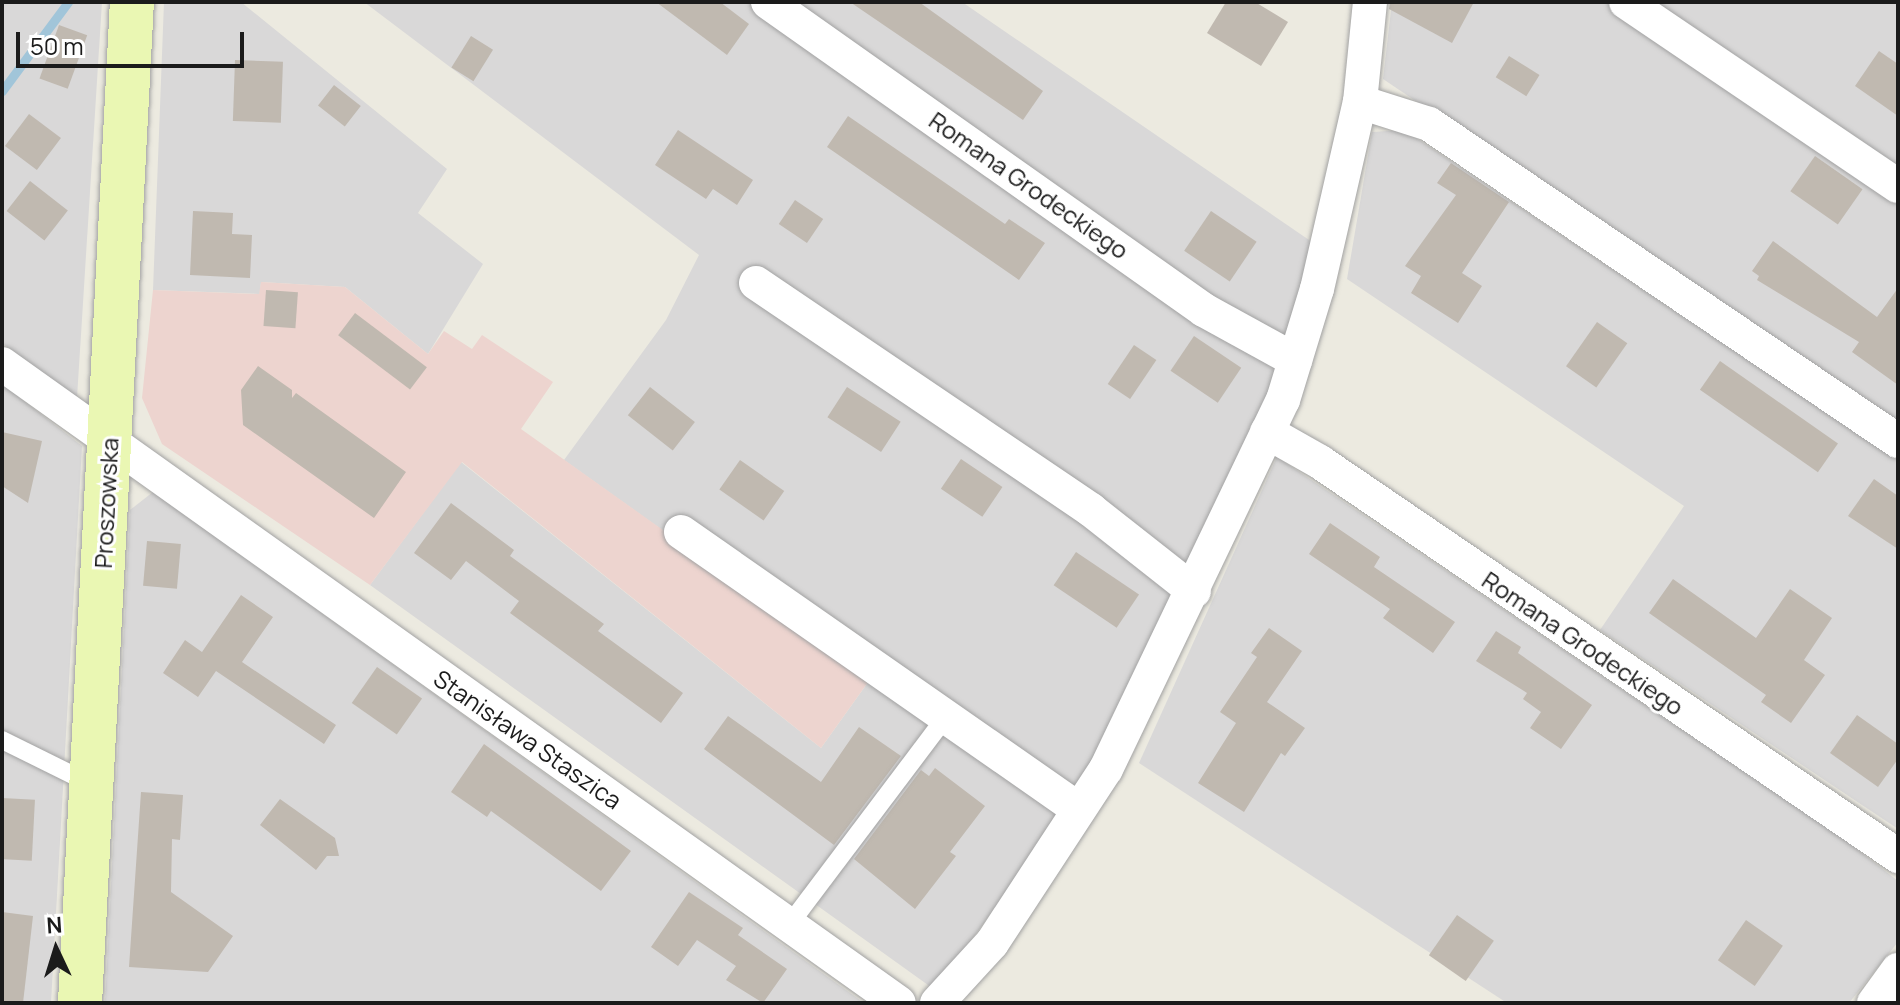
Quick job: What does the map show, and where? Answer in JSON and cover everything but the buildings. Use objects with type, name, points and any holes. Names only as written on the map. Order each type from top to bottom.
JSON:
[{"type":"main road","name":"Proszowska","points":[[80,1003],[132,2]]},
{"type":"street","name":"Romana Grodeckiego","points":[[768,2],[1204,310],[1295,360]]},
{"type":"street","points":[[937,1003],[992,943],[1106,769],[1194,591],[1267,432],[1295,360],[1317,289],[1360,102],[1370,2]]},
{"type":"street","points":[[1626,2],[1898,186]]},
{"type":"street","points":[[1360,102],[1429,124],[1898,441]]},
{"type":"street","points":[[756,283],[1091,510],[1194,591]]},
{"type":"street","name":"Stanisława Staszica","points":[[2,364],[109,445],[158,474],[899,1003]]},
{"type":"street","name":"Romana Grodeckiego","points":[[1267,432],[1320,462],[1898,856]]},
{"type":"street","points":[[681,532],[1079,810]]},
{"type":"street","points":[[1874,1003],[1898,970]]},
{"type":"lane","points":[[789,925],[946,717]]},
{"type":"lane","points":[[2,740],[92,784]]},
{"type":"shaded area","points":[[2,2],[102,2],[77,398],[2,343]]},
{"type":"shaded area","points":[[164,2],[241,2],[447,169],[418,213],[483,264],[428,354],[345,287],[261,282],[260,294],[153,290]]},
{"type":"shaded area","points":[[364,2],[962,2],[1312,242],[1303,294],[1267,400],[1085,784],[1066,786],[672,537],[564,460],[666,320],[699,255]]},
{"type":"shaded area","points":[[1392,2],[1898,2],[1898,426],[1383,79]]},
{"type":"shaded area","points":[[1404,130],[1898,460],[1898,829],[1600,630],[1684,506],[1347,279],[1372,132]]},
{"type":"shaded area","points":[[261,282],[345,287],[428,354],[444,331],[472,349],[482,335],[553,382],[521,429],[871,678],[821,748],[462,462],[370,585],[162,444],[142,398],[153,290],[259,294]]},
{"type":"shaded area","points":[[2,384],[82,446],[51,1003],[2,1003]]},
{"type":"shaded area","points":[[1277,457],[1841,837],[1898,881],[1898,942],[1849,1003],[1507,1003],[1139,763]]},
{"type":"shaded area","points":[[461,462],[821,748],[871,678],[1061,806],[1053,828],[935,990],[370,585]]},
{"type":"shaded area","points":[[153,492],[864,1003],[105,1003],[130,510]]},
{"type":"waterway","points":[[2,91],[68,2]]}]
